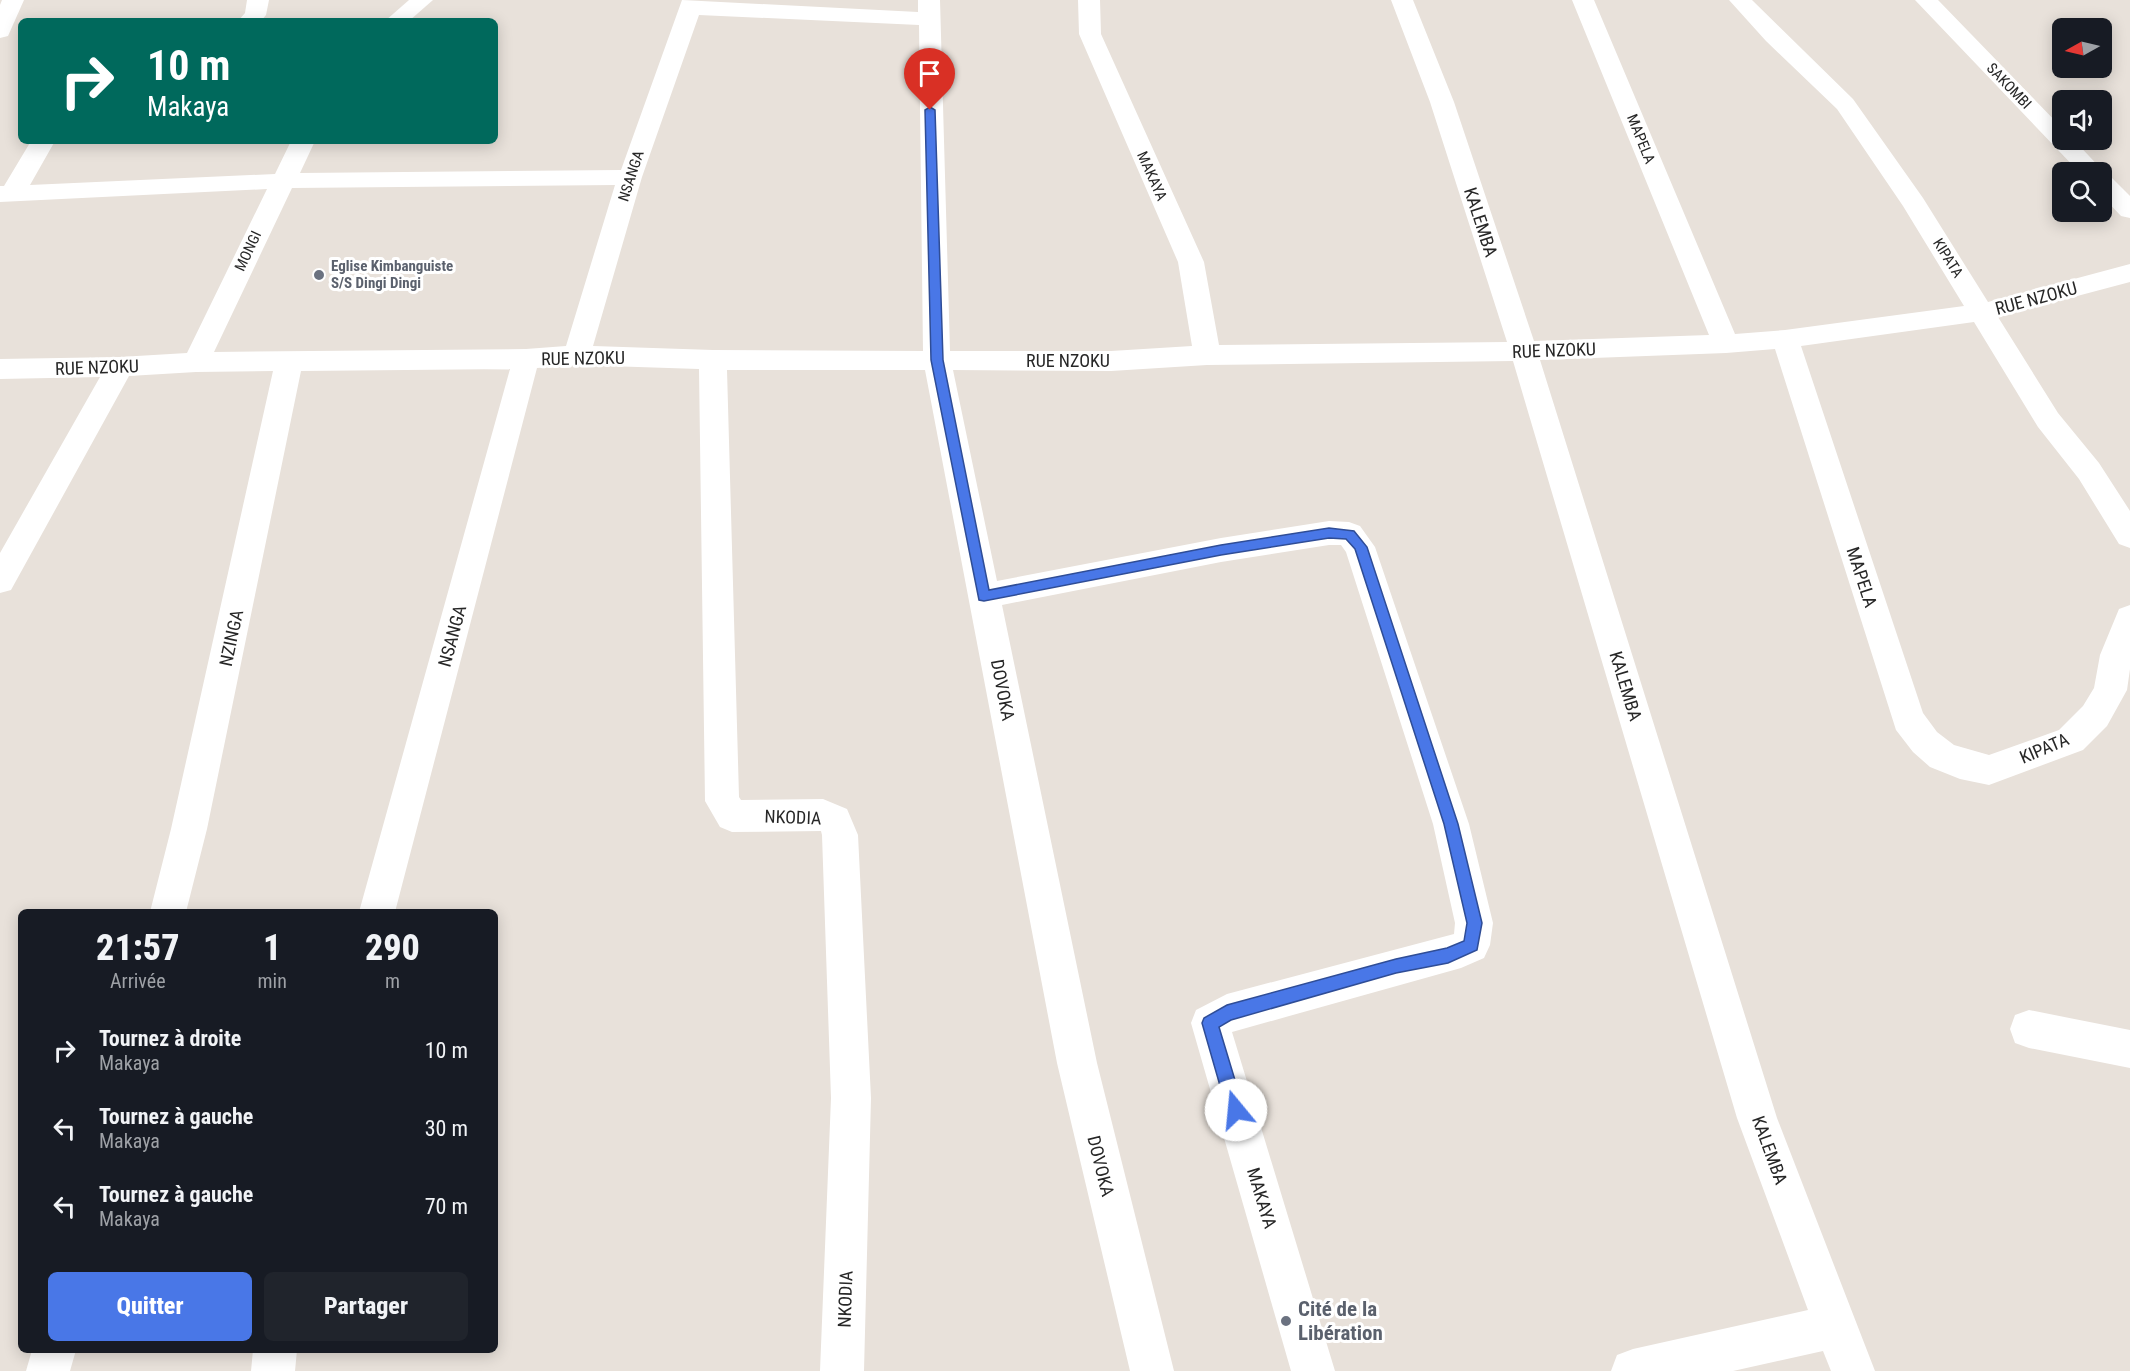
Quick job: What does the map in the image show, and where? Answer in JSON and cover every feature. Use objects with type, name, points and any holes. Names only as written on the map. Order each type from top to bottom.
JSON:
[{"type":"street","points":[[0,31],[13,0]]},
{"type":"street","points":[[252,18],[255,15],[258,0]]},
{"type":"street","points":[[400,18],[422,0]]},
{"type":"street","name":"MAKAYA","points":[[1089,0],[1090,34],[1191,262],[1207,355]]},
{"type":"street","name":"KALEMBA","points":[[1402,0],[1442,102],[1524,351],[1757,1118],[1853,1371]]},
{"type":"street","name":"MAPELA","points":[[1583,0],[1726,344]]},
{"type":"street","name":"KIPATA","points":[[1740,0],[1845,104],[1914,204],[2048,420],[2089,471],[2130,536]]},
{"type":"street","name":"SAKOMBI","points":[[1926,0],[2082,162]]},
{"type":"street","points":[[692,4],[928,10]]},
{"type":"street","name":"NSANGA","points":[[577,355],[630,177],[692,4]]},
{"type":"street","name":"DOVOKA","points":[[928,10],[937,360],[1091,1129],[1152,1371]]},
{"type":"street","points":[[6,194],[41,144]]},
{"type":"street","name":"MONGI","points":[[196,362],[301,144]]},
{"type":"street","points":[[6,194],[282,181],[630,177]]},
{"type":"street","points":[[2112,192],[2130,210]]},
{"type":"street","name":"RUE NZOKU","points":[[0,369],[120,367],[196,362],[526,359],[577,355],[713,360],[1111,361],[1207,355],[1524,351],[1726,344],[1785,339],[1983,312],[2130,273]]},
{"type":"street","name":"MAPELA","points":[[1785,339],[1908,720],[1925,742],[1942,756],[1960,764],[1989,770]]},
{"type":"street","name":"NSANGA","points":[[378,909],[526,359]]},
{"type":"street","name":"NKODIA","points":[[713,360],[722,801],[732,816],[824,816],[835,820],[840,835],[851,1098],[842,1371]]},
{"type":"street","name":"NZINGA","points":[[169,909],[194,806],[289,362]]},
{"type":"street","points":[[0,581],[120,367]]},
{"type":"street","name":"MAKAYA","points":[[984,596],[1221,550],[1329,533],[1349,534],[1360,547],[1451,824],[1474,923],[1471,945],[1448,955],[1396,966],[1227,1013],[1210,1023],[1313,1371]]},
{"type":"street","name":"KIPATA","points":[[1989,770],[2071,740],[2095,716],[2110,690],[2116,655],[2130,618]]},
{"type":"street","points":[[2030,1029],[2130,1049]]},
{"type":"street","points":[[1633,1371],[1836,1326]]},
{"type":"street","points":[[48,1371],[53,1353]]},
{"type":"street","points":[[273,1371],[275,1353]]},
{"type":"place","name":"Eglise Kimbanguiste S/S Dingi Dingi","points":[[319,275]]},
{"type":"place","name":"Cité de la Libération","points":[[1286,1321]]},
{"type":"route","points":[[930,110],[937,360],[984,596],[1221,550],[1329,533],[1349,534],[1360,547],[1451,824],[1474,923],[1471,945],[1448,955],[1396,966],[1227,1013],[1210,1023],[1236,1110]]}]
